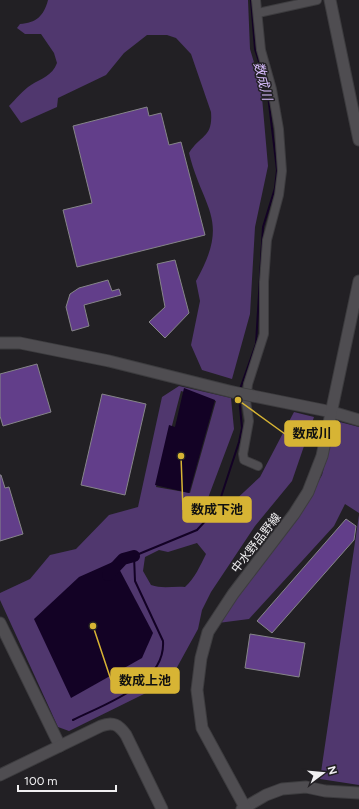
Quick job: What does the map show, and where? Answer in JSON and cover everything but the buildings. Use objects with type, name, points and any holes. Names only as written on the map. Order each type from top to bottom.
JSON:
[{"type":"street","points":[[256,0],[261,50],[272,88],[279,130],[282,171],[279,195],[267,240],[264,282],[264,334],[248,384],[246,401],[249,421],[243,454],[244,460],[258,466]]},
{"type":"street","points":[[258,13],[317,0]]},
{"type":"street","points":[[330,0],[359,140]]},
{"type":"street","name":"中水野品野線","points":[[244,808],[202,728],[197,690],[201,658],[208,632],[233,594],[294,514],[308,492],[322,456],[359,281]]},
{"type":"street","points":[[0,343],[20,343],[108,361],[233,392],[332,412],[359,420]]},
{"type":"street","points":[[0,623],[60,746]]},
{"type":"street","points":[[0,775],[107,723],[114,723],[121,728],[126,735],[162,809]]},
{"type":"street","points":[[244,808],[266,795],[282,790],[306,787],[325,791],[359,793]]},
{"type":"shaded area","points":[[48,0],[248,0],[250,49],[261,86],[268,166],[255,227],[250,314],[232,379],[202,370],[191,345],[200,301],[196,281],[212,243],[213,228],[207,202],[189,153],[208,131],[211,120],[211,112],[191,54],[176,38],[167,35],[147,35],[124,53],[106,75],[58,98],[57,107],[21,123],[9,106],[28,87],[49,74],[57,63],[54,53],[41,34],[25,34],[17,28],[20,24],[31,22],[38,18],[42,14]]},
{"type":"shaded area","points":[[179,386],[231,398],[234,429],[208,498],[196,512],[214,520],[260,477],[294,412],[314,417],[292,481],[255,526],[211,592],[202,610],[198,629],[175,671],[148,692],[69,731],[58,727],[0,600],[0,593],[30,579],[50,555],[76,549],[109,515],[138,507],[162,397]],"holes":[[[181,391],[216,401],[190,493],[156,487]],[[197,543],[206,554],[194,576],[185,587],[163,587],[151,585],[143,571],[145,557],[159,550],[168,552]]]},
{"type":"shaded area","points":[[184,388],[215,400],[189,493],[155,485],[169,425],[175,427]]},
{"type":"shaded area","points":[[336,421],[359,427],[359,513],[345,504],[334,526],[249,619],[218,623],[302,511],[322,475]]},
{"type":"shaded area","points":[[359,515],[359,785],[320,779]]},
{"type":"shaded area","points":[[115,561],[153,633],[142,658],[71,698],[34,619],[79,577]]},
{"type":"waterway","name":"数成川","points":[[240,389],[256,344],[263,227],[275,188],[277,170],[267,87],[255,49],[251,0]]},
{"type":"waterway","name":"数成川","points":[[73,720],[131,691],[144,681],[155,669],[161,656],[163,641],[135,581],[134,556],[197,530],[210,516],[220,500],[239,442],[242,428],[239,397]]},
{"type":"waterway","points":[[108,575],[123,559],[134,556]]},
{"type":"place","name":"数成川","points":[[238,400]]},
{"type":"place","name":"数成下池","points":[[181,456]]},
{"type":"place","name":"数成上池","points":[[93,626]]}]
